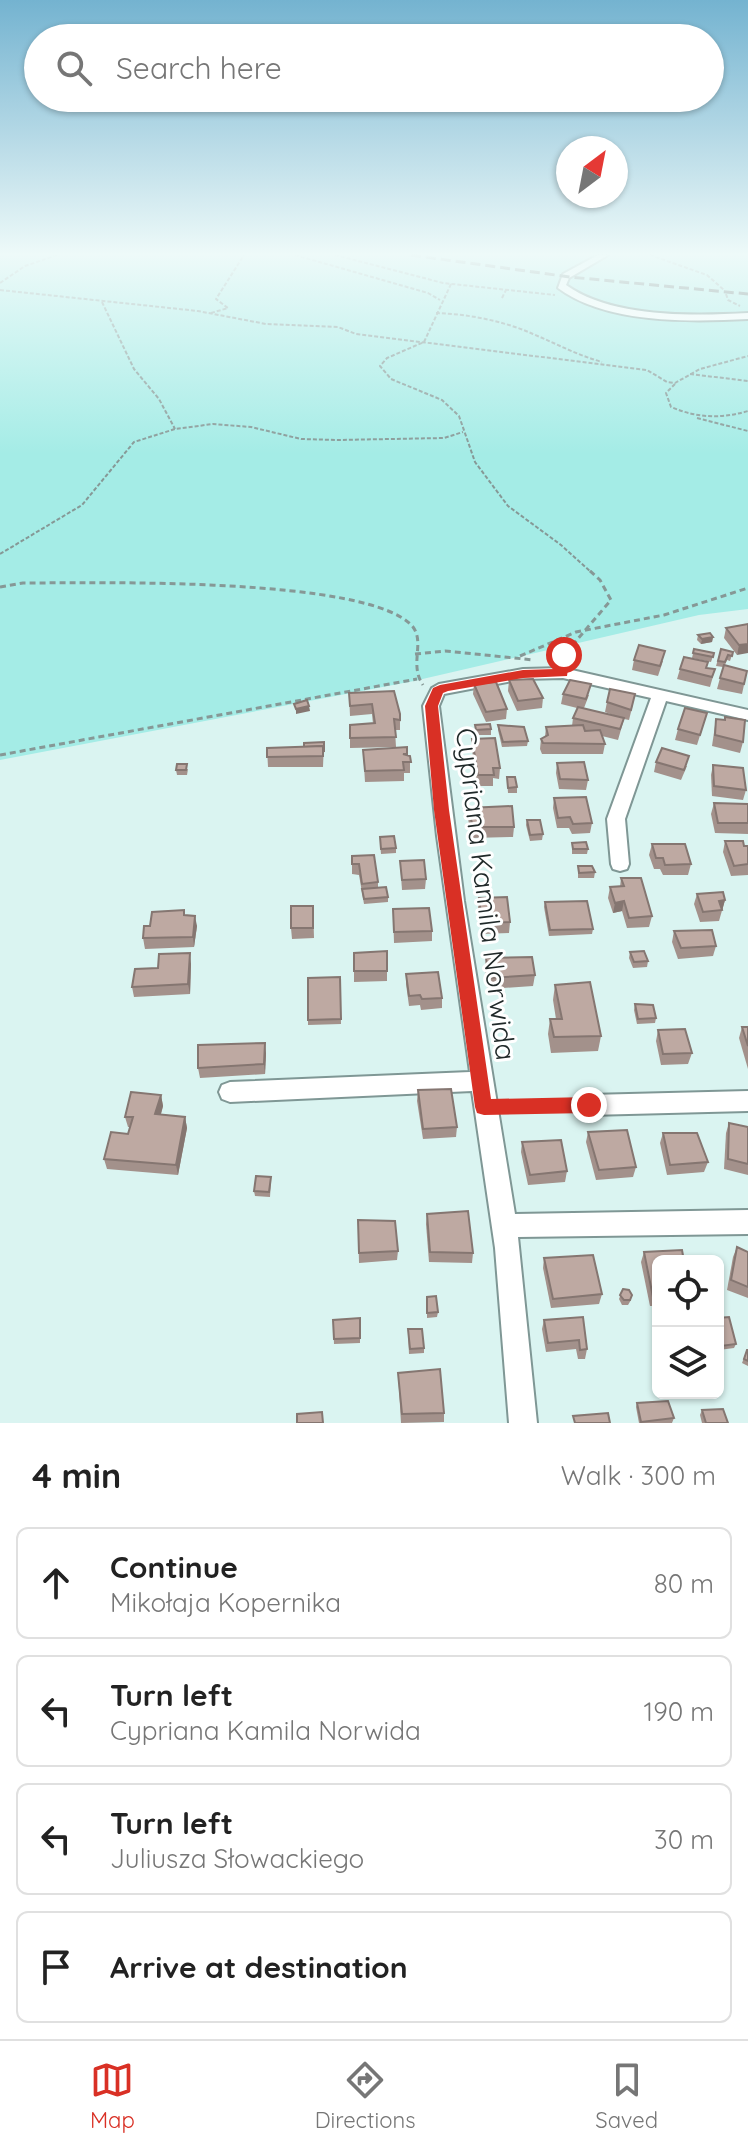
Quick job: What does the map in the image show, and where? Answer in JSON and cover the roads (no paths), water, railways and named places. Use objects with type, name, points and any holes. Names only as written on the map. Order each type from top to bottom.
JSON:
[{"type":"street","name":"Cypriana Kamila Norwida","points":[[523,1423],[505,1226],[480,1081],[441,810],[433,702],[445,687],[562,670],[660,696]]},
{"type":"street","points":[[620,864],[616,819],[660,696],[748,715]]},
{"type":"street","points":[[230,1092],[480,1081]]},
{"type":"street","points":[[589,1105],[748,1101]]},
{"type":"street","points":[[505,1226],[748,1222]]}]
